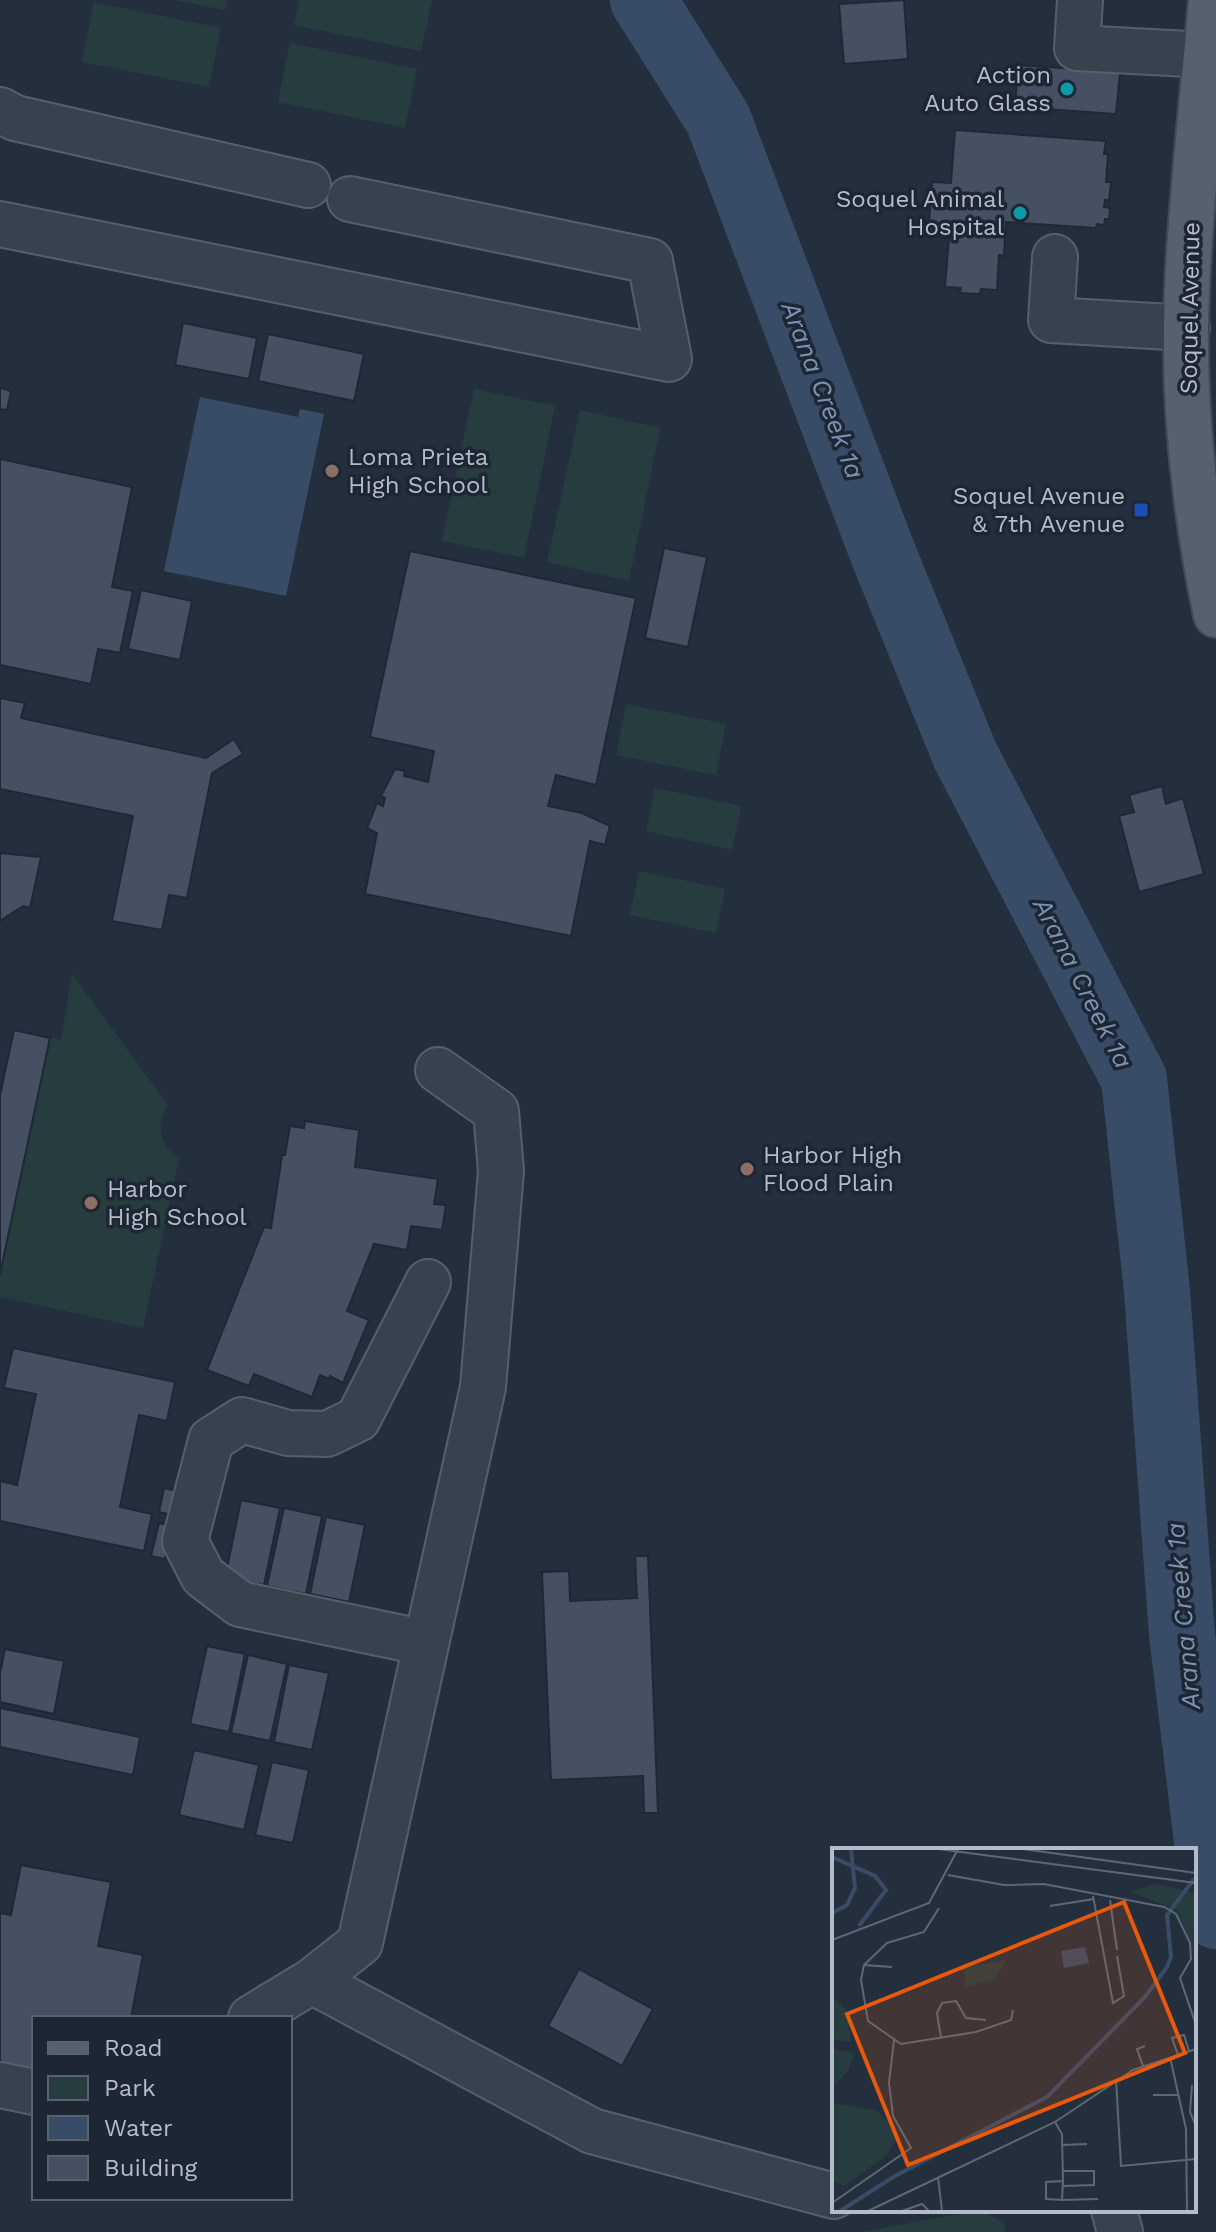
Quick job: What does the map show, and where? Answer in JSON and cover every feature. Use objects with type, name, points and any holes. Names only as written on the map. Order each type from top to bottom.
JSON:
[{"type":"main road","name":"Soquel Avenue","points":[[1211,0],[1202,267],[1187,328],[1187,407],[1216,615]]},
{"type":"lane","points":[[1080,0],[1077,48],[1207,55]]},
{"type":"lane","points":[[0,110],[15,118],[308,185]]},
{"type":"lane","points":[[0,224],[669,359],[650,261],[350,199]]},
{"type":"lane","points":[[1055,257],[1051,320],[1187,328]]},
{"type":"lane","points":[[254,2016],[312,1981],[360,1943],[483,1387],[501,1171],[496,1111],[438,1070]]},
{"type":"lane","points":[[426,1643],[240,1604],[203,1576],[185,1541],[211,1440],[242,1420],[288,1433],[327,1434],[358,1419],[428,1282]]},
{"type":"lane","points":[[312,1981],[592,2131],[832,2195]]},
{"type":"lane","points":[[0,2085],[32,2092]]},
{"type":"lane","points":[[1115,2212],[1120,2232]]},
{"type":"green space","points":[[174,0],[227,0],[225,10]]},
{"type":"green space","points":[[299,0],[432,0],[421,51],[294,25]]},
{"type":"green space","points":[[94,2],[221,28],[209,87],[82,62]]},
{"type":"green space","points":[[290,43],[417,69],[405,128],[278,102]]},
{"type":"green space","points":[[474,389],[555,406],[524,558],[442,541]]},
{"type":"green space","points":[[580,410],[660,428],[629,581],[547,562]]},
{"type":"green space","points":[[626,704],[726,724],[716,775],[616,755]]},
{"type":"green space","points":[[655,788],[741,806],[732,850],[646,831]]},
{"type":"green space","points":[[639,871],[725,889],[716,933],[630,915]]},
{"type":"green space","points":[[72,974],[168,1105],[162,1120],[162,1135],[167,1148],[179,1159],[143,1328],[0,1297],[0,1274],[50,1038],[61,1040]]},
{"type":"green space","points":[[985,2212],[1004,2223],[1006,2232],[860,2232]]},
{"type":"water","points":[[200,397],[298,417],[300,409],[324,414],[286,596],[164,571]]},
{"type":"building","points":[[904,0],[908,59],[844,64],[839,4]]},
{"type":"building","name":"Action Auto Glass","points":[[1018,65],[1120,72],[1116,114],[1015,107]]},
{"type":"building","name":"Soquel Animal Hospital","points":[[955,130],[1106,141],[1106,182],[1111,182],[1109,201],[1105,200],[1104,207],[1110,208],[1109,219],[1105,219],[1104,225],[1097,224],[1096,228],[1006,222],[1004,256],[999,255],[997,290],[981,289],[980,294],[960,293],[961,288],[945,287],[949,238],[928,236],[932,182],[951,183]]},
{"type":"building","points":[[183,323],[257,338],[249,379],[175,365]]},
{"type":"building","points":[[268,334],[364,354],[354,401],[258,381]]},
{"type":"building","points":[[0,388],[11,391],[7,410],[0,409]]},
{"type":"building","points":[[0,459],[132,487],[112,587],[133,591],[120,653],[98,649],[91,684],[0,665]]},
{"type":"building","points":[[664,548],[707,557],[688,647],[645,638]]},
{"type":"building","points":[[410,551],[636,598],[596,785],[556,775],[548,806],[582,813],[610,826],[605,845],[590,841],[571,936],[365,894],[377,833],[367,828],[377,803],[383,806],[385,798],[381,796],[395,769],[405,771],[404,776],[428,782],[434,751],[370,737]]},
{"type":"building","points":[[141,590],[192,601],[180,660],[128,649]]},
{"type":"building","points":[[0,698],[25,703],[21,718],[206,758],[234,739],[243,754],[212,773],[187,898],[169,895],[162,930],[112,921],[133,816],[0,789]]},
{"type":"building","points":[[1162,786],[1166,804],[1183,798],[1204,874],[1139,892],[1119,816],[1134,812],[1129,795]]},
{"type":"building","points":[[0,853],[41,857],[30,908],[23,906],[0,921]]},
{"type":"building","points":[[14,1030],[50,1038],[0,1274],[0,1095]]},
{"type":"building","points":[[305,1121],[359,1130],[355,1167],[438,1179],[434,1204],[446,1205],[442,1230],[411,1226],[407,1250],[374,1244],[347,1311],[369,1320],[343,1383],[320,1375],[312,1397],[254,1374],[249,1386],[207,1370],[264,1227],[271,1228],[282,1155],[285,1155],[290,1126],[304,1128]]},
{"type":"building","points":[[13,1348],[175,1382],[167,1421],[139,1415],[120,1507],[152,1514],[144,1551],[0,1521],[0,1481],[17,1485],[36,1394],[4,1388]]},
{"type":"building","points":[[164,1488],[181,1492],[176,1516],[159,1512]]},
{"type":"building","points":[[241,1500],[280,1508],[264,1585],[225,1578]]},
{"type":"building","points":[[284,1508],[322,1516],[306,1594],[267,1586]]},
{"type":"building","points":[[326,1517],[365,1525],[349,1602],[310,1594]]},
{"type":"building","points":[[159,1523],[172,1526],[165,1559],[151,1556]]},
{"type":"building","points":[[635,1556],[648,1556],[658,1813],[644,1813],[643,1776],[551,1780],[542,1572],[569,1571],[570,1601],[637,1598]]},
{"type":"building","points":[[207,1646],[245,1654],[229,1732],[190,1724]]},
{"type":"building","points":[[5,1649],[64,1661],[54,1714],[0,1702],[0,1673]]},
{"type":"building","points":[[248,1655],[287,1664],[270,1741],[231,1733]]},
{"type":"building","points":[[289,1665],[329,1673],[312,1750],[274,1742]]},
{"type":"building","points":[[0,1708],[140,1737],[133,1775],[0,1747]]},
{"type":"building","points":[[194,1750],[259,1765],[244,1830],[179,1815]]},
{"type":"building","points":[[272,1762],[309,1770],[293,1843],[255,1835]]},
{"type":"building","points":[[21,1865],[111,1882],[98,1946],[143,1955],[131,2016],[32,2016],[32,2078],[0,2072],[0,1913],[11,1915]]},
{"type":"building","points":[[579,1969],[653,2009],[622,2066],[548,2026]]},
{"type":"waterway","name":"Arana Creek 1a","points":[[643,0],[718,119],[882,551],[965,755],[1134,1079],[1157,1291],[1182,1634],[1216,1916]]},
{"type":"place","name":"Action Auto Glass","points":[[1067,89]]},
{"type":"place","name":"Soquel Animal Hospital","points":[[1020,213]]},
{"type":"place","name":"Loma Prieta High School","points":[[332,471]]},
{"type":"place","name":"Soquel Avenue & 7th Avenue","points":[[1141,510]]},
{"type":"place","name":"Harbor High Flood Plain","points":[[747,1169]]},
{"type":"place","name":"Harbor High School","points":[[91,1203]]}]
